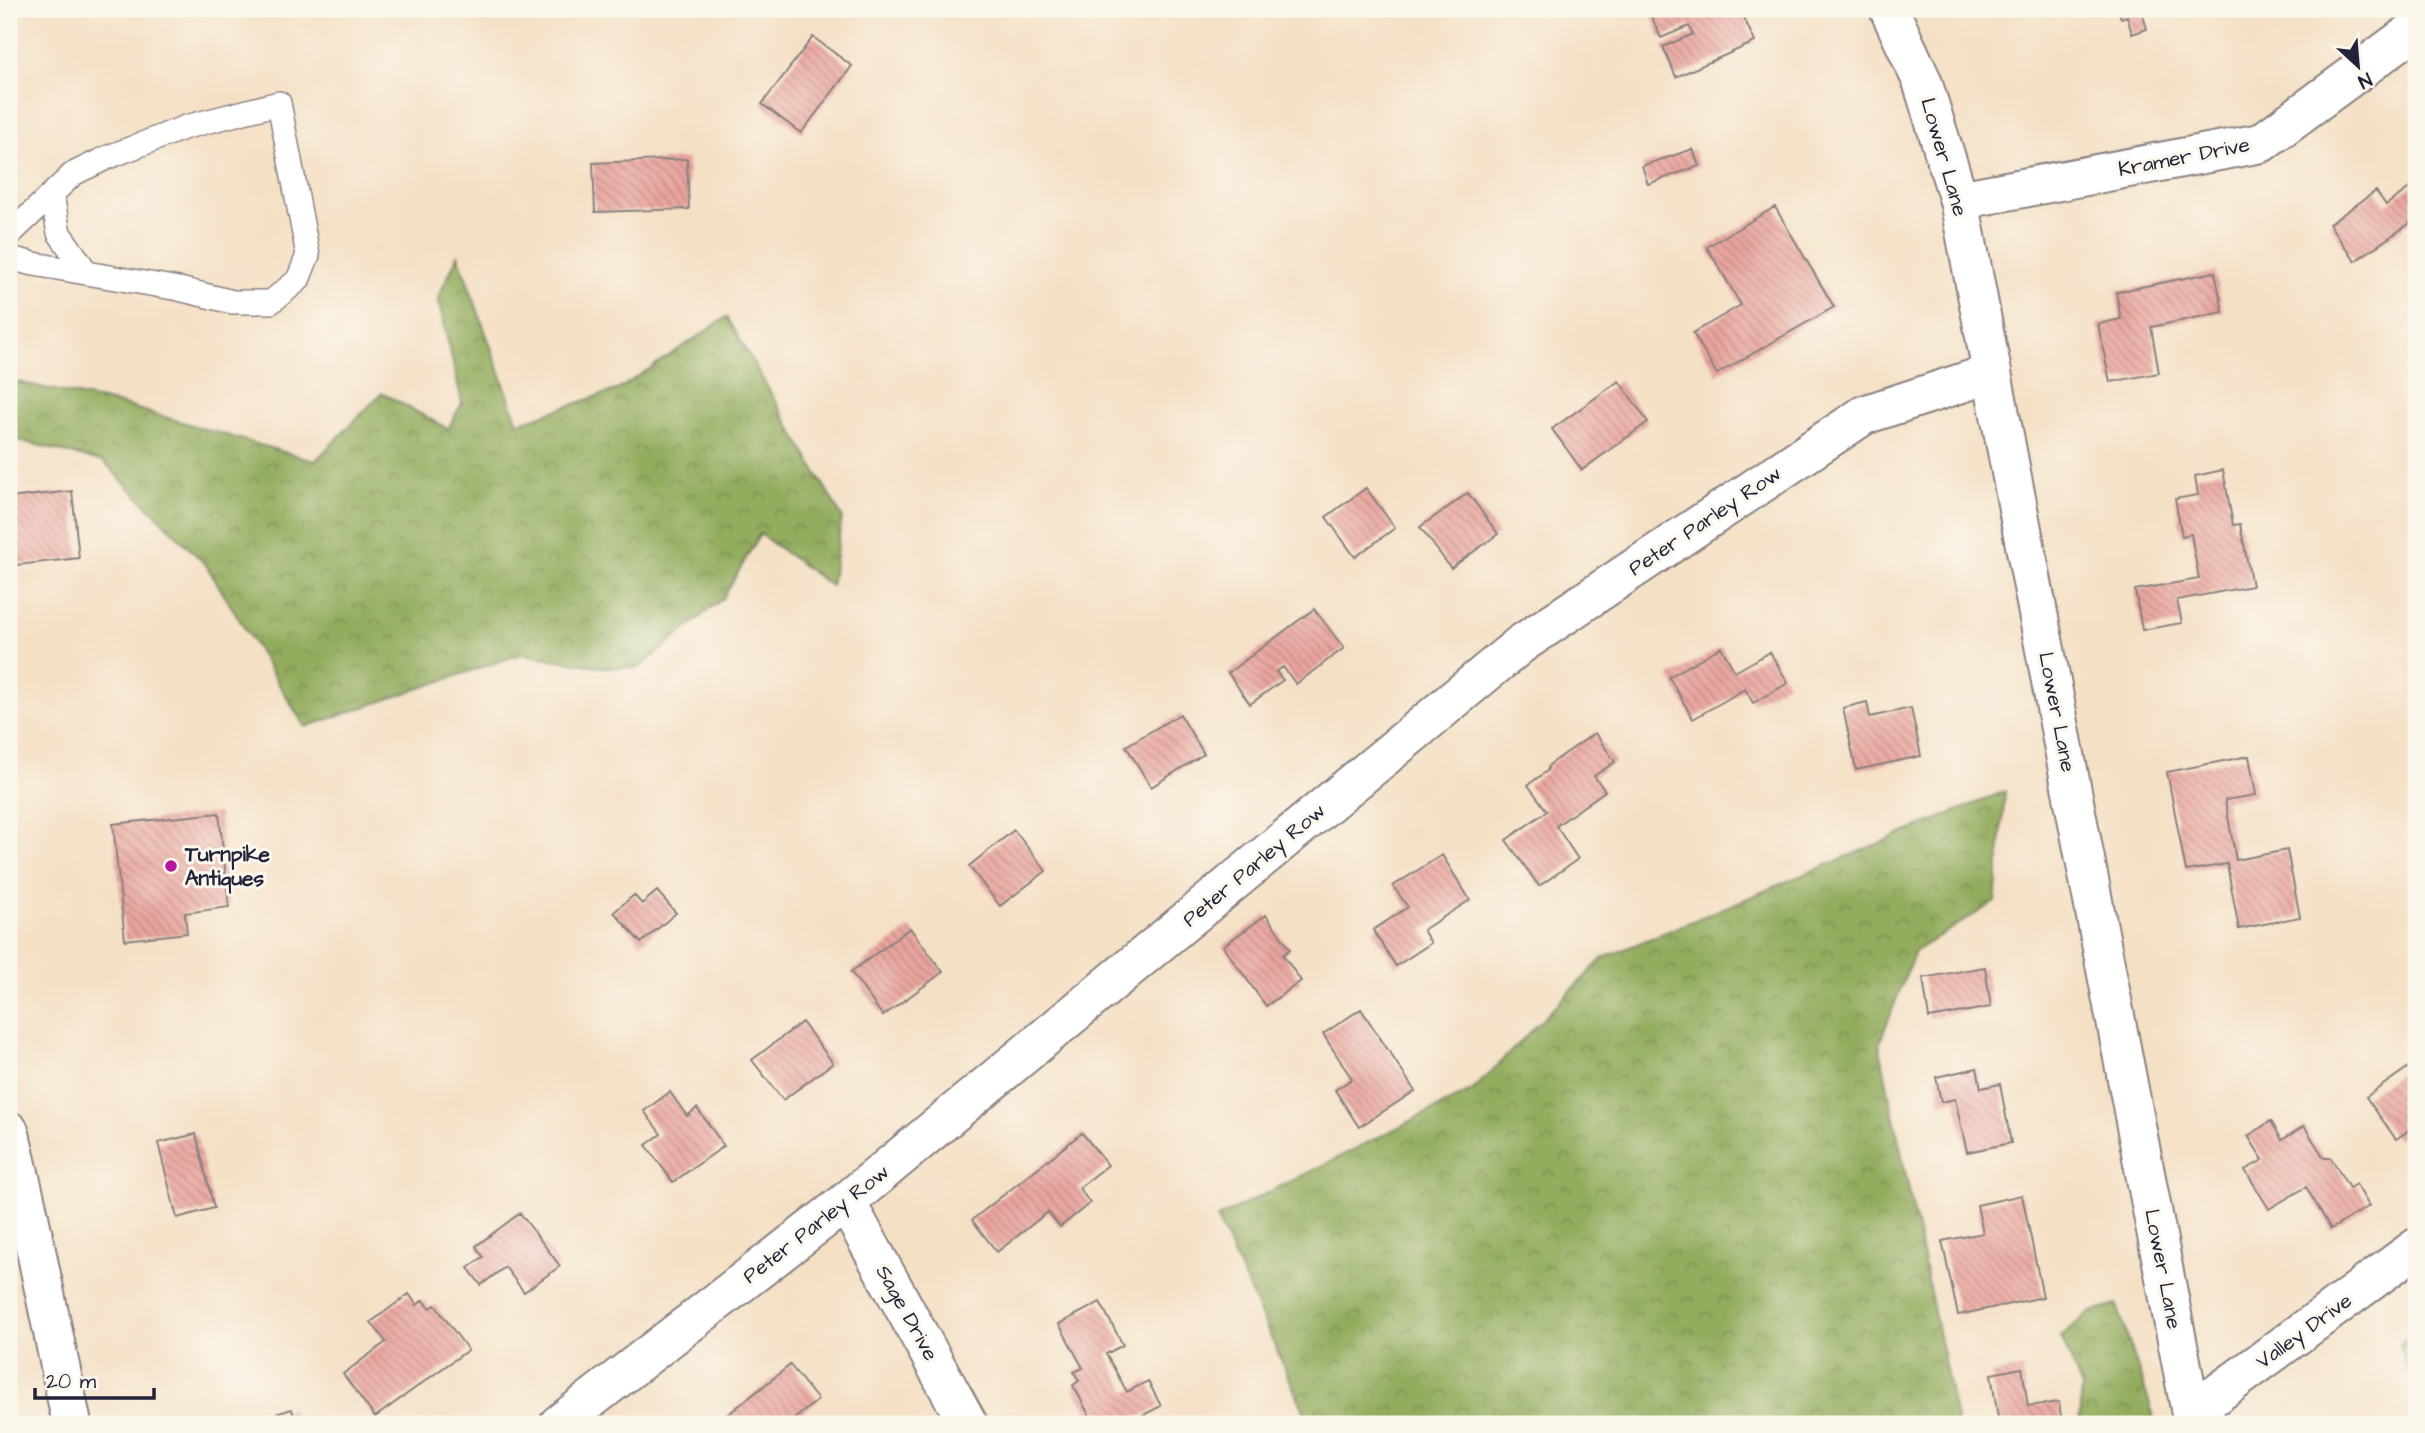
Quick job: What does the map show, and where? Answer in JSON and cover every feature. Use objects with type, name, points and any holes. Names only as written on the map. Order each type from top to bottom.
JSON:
[{"type":"street","name":"Lower Lane","points":[[1889,9],[1922,82],[1959,200],[2192,1419]]},
{"type":"street","name":"Kramer Drive","points":[[1959,200],[2261,143],[2416,29]]},
{"type":"street","name":"Peter Parley Row","points":[[559,1424],[846,1202],[1521,644],[1864,415],[1992,373]]},
{"type":"street","points":[[10,1135],[72,1424]]},
{"type":"street","name":"Sage Drive","points":[[846,1202],[968,1424]]},
{"type":"street","name":"Valley Drive","points":[[2192,1419],[2416,1248]]},
{"type":"lane","points":[[9,235],[74,174],[106,158],[186,128],[279,103],[308,255],[298,280],[271,302],[233,302],[179,289],[9,258]]},
{"type":"lane","points":[[52,195],[59,233],[87,273]]},
{"type":"green space","points":[[458,255],[518,423],[619,389],[727,317],[842,517],[831,586],[760,534],[723,598],[639,668],[601,667],[521,654],[305,727],[206,565],[104,462],[9,438],[9,388],[17,382],[120,404],[315,461],[382,393],[448,429],[462,403],[438,298]]},
{"type":"green space","points":[[2005,791],[1995,902],[1915,951],[1879,1044],[1957,1424],[1310,1424],[1217,1218],[1473,1090],[1603,958]]},
{"type":"green space","points":[[2117,1305],[2153,1414],[2153,1424],[2079,1424],[2082,1387],[2061,1336],[2089,1313]]},
{"type":"green space","points":[[2416,1327],[2416,1391],[2399,1346]]},
{"type":"building","points":[[1648,9],[1740,9],[1755,42],[1676,77],[1663,47],[1693,34],[1689,26],[1661,38]]},
{"type":"building","points":[[2118,9],[2149,9],[2142,12],[2147,29],[2132,34],[2127,16],[2121,18]]},
{"type":"building","points":[[813,37],[852,66],[801,133],[762,104]]},
{"type":"building","points":[[1693,149],[1699,166],[1648,184],[1642,166]]},
{"type":"building","points":[[687,159],[689,209],[595,212],[593,163]]},
{"type":"building","points":[[2415,184],[2416,219],[2355,261],[2329,224],[2376,191],[2386,205]]},
{"type":"building","points":[[1775,207],[1834,307],[1717,374],[1693,333],[1741,305],[1707,247]]},
{"type":"building","points":[[2215,272],[2223,312],[2151,327],[2159,373],[2110,382],[2098,324],[2121,319],[2116,292]]},
{"type":"building","points":[[1619,381],[1648,422],[1582,470],[1552,429]]},
{"type":"building","points":[[2223,470],[2233,525],[2240,524],[2252,586],[2177,600],[2182,623],[2142,630],[2135,590],[2199,579],[2191,534],[2182,536],[2175,499],[2198,495],[2195,476]]},
{"type":"building","points":[[1366,488],[1395,528],[1355,557],[1326,517]]},
{"type":"building","points":[[72,491],[79,558],[9,566],[9,498]]},
{"type":"building","points":[[1468,493],[1498,534],[1451,568],[1420,527]]},
{"type":"building","points":[[1314,609],[1344,648],[1296,684],[1283,667],[1276,672],[1283,680],[1250,704],[1228,673]]},
{"type":"building","points":[[1721,647],[1735,672],[1770,652],[1788,683],[1753,703],[1745,689],[1693,719],[1669,677]]},
{"type":"building","points":[[1867,702],[1870,717],[1911,708],[1921,756],[1856,770],[1843,708]]},
{"type":"building","points":[[1180,714],[1204,754],[1151,787],[1126,746]]},
{"type":"building","points":[[1595,733],[1615,762],[1594,776],[1605,791],[1556,826],[1578,859],[1539,886],[1506,840],[1547,811],[1528,785],[1547,771],[1549,765]]},
{"type":"building","points":[[2249,756],[2256,795],[2225,800],[2236,860],[2287,850],[2300,917],[2239,929],[2227,864],[2186,871],[2167,772]]},
{"type":"building","name":"Turnpike Antiques","points":[[219,813],[229,907],[185,913],[187,933],[125,940],[113,824]]},
{"type":"building","points":[[1014,830],[1046,871],[1000,906],[969,866]]},
{"type":"building","points":[[1442,855],[1470,900],[1423,930],[1431,943],[1396,966],[1373,930],[1408,907],[1393,886]]},
{"type":"building","points":[[657,891],[676,913],[641,943],[614,912],[634,895],[642,904]]},
{"type":"building","points":[[1266,915],[1290,949],[1283,955],[1301,981],[1266,1006],[1223,946]]},
{"type":"building","points":[[910,928],[943,972],[883,1016],[851,972]]},
{"type":"building","points":[[1985,967],[1991,1007],[1929,1018],[1923,978]]},
{"type":"building","points":[[1361,1009],[1415,1091],[1359,1127],[1335,1090],[1352,1079],[1323,1034]]},
{"type":"building","points":[[802,1022],[833,1063],[783,1100],[752,1060]]},
{"type":"building","points":[[2416,1062],[2416,1125],[2396,1139],[2366,1097]]},
{"type":"building","points":[[1977,1068],[1981,1088],[2000,1084],[2011,1143],[1967,1152],[1955,1099],[1941,1102],[1936,1077]]},
{"type":"building","points":[[670,1092],[687,1116],[697,1108],[724,1146],[673,1182],[646,1145],[661,1134],[644,1111]]},
{"type":"building","points":[[2271,1121],[2282,1140],[2304,1126],[2324,1158],[2331,1158],[2349,1188],[2356,1184],[2369,1206],[2331,1229],[2306,1187],[2269,1209],[2245,1170],[2263,1160],[2248,1136]]},
{"type":"building","points":[[1082,1133],[1108,1165],[1079,1188],[1090,1203],[1060,1227],[1048,1212],[997,1252],[972,1220]]},
{"type":"building","points":[[196,1134],[214,1208],[177,1218],[158,1143]]},
{"type":"building","points":[[2022,1195],[2043,1297],[1958,1315],[1942,1241],[1983,1233],[1977,1205]]},
{"type":"building","points":[[520,1213],[560,1266],[524,1292],[505,1267],[481,1285],[468,1268],[483,1257],[476,1246]]},
{"type":"building","points":[[409,1294],[417,1305],[423,1300],[430,1308],[435,1305],[468,1350],[375,1417],[343,1374],[386,1342],[371,1322]]},
{"type":"building","points":[[1100,1302],[1123,1345],[1106,1354],[1127,1392],[1148,1381],[1161,1406],[1126,1424],[1094,1424],[1073,1385],[1079,1381],[1074,1372],[1083,1368],[1059,1324]]},
{"type":"building","points":[[790,1365],[818,1400],[788,1424],[716,1424]]},
{"type":"building","points":[[2022,1368],[2028,1406],[2059,1402],[2062,1424],[1999,1424],[1991,1374]]},
{"type":"building","points":[[292,1409],[296,1424],[249,1422]]},
{"type":"place","name":"Turnpike Antiques","points":[[171,866]]}]
